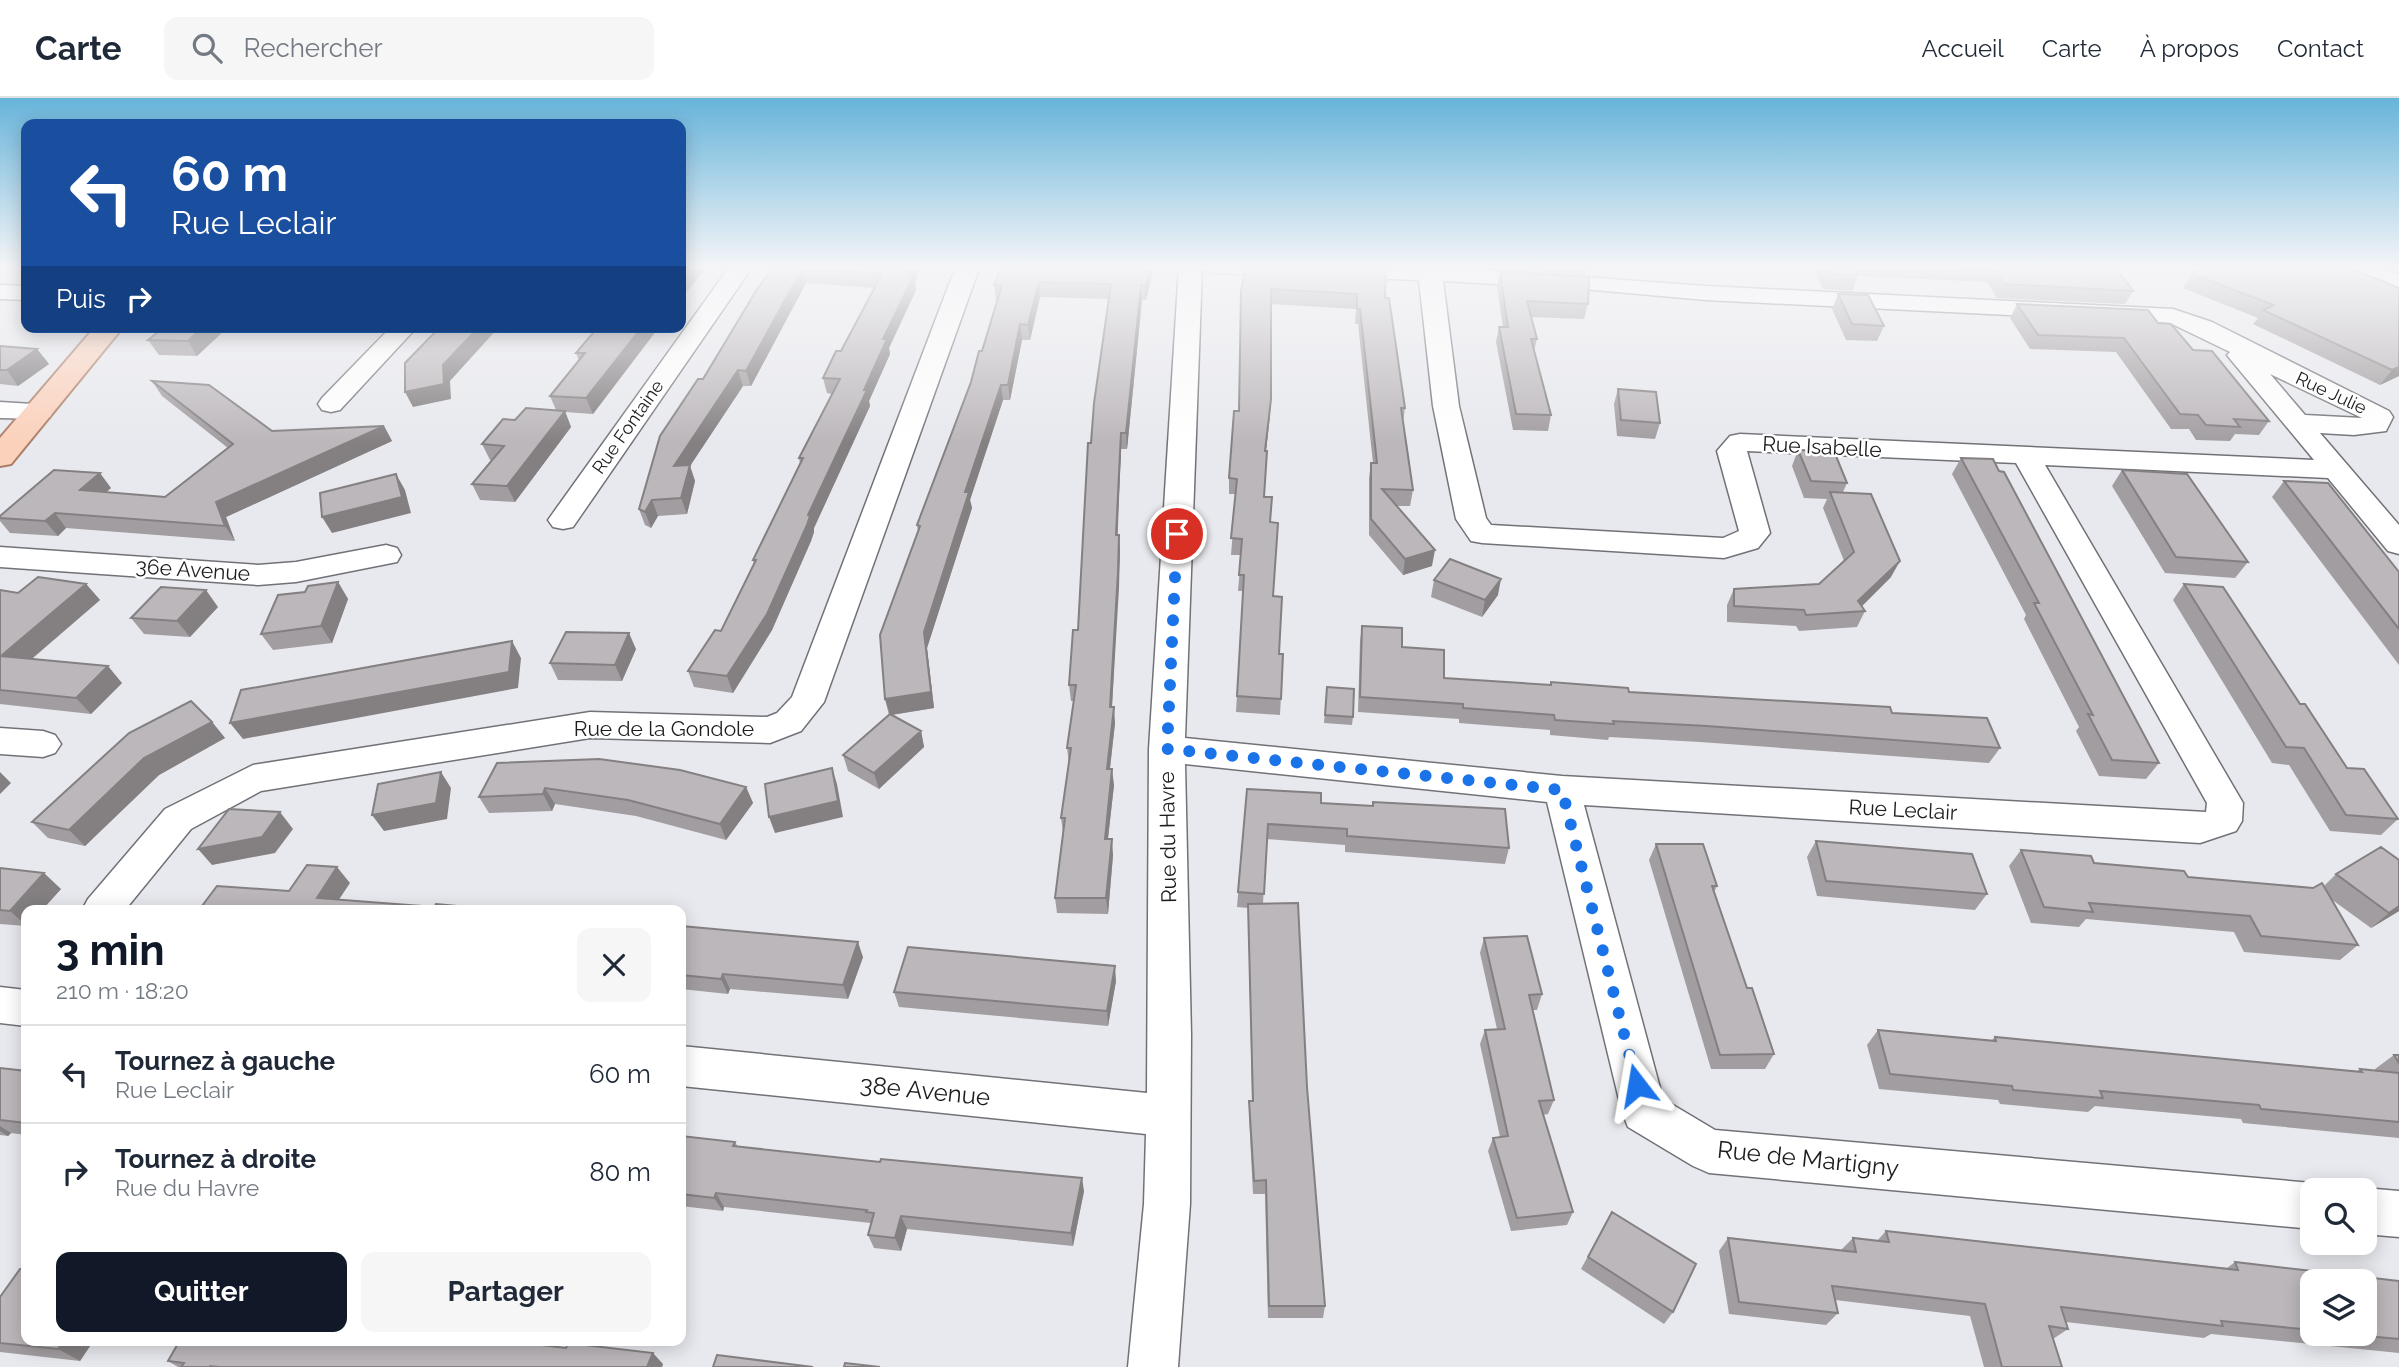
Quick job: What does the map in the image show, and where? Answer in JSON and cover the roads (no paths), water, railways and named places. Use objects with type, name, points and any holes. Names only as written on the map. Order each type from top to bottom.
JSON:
[{"type":"main road","points":[[0,457],[105,333]]},
{"type":"street","name":"Rue Fontaine","points":[[563,520],[699,325]]},
{"type":"street","name":"Rue de la Gondole","points":[[106,905],[178,819],[253,779],[590,724],[770,730],[789,722],[807,702],[946,325]]},
{"type":"street","name":"Rue du Havre","points":[[1153,1367],[1167,1204],[1167,749],[1187,325]]},
{"type":"street","name":"Rue Isabelle","points":[[1436,325],[1446,406],[1472,519],[1482,534],[1724,548],[1748,541],[1755,533],[1731,451],[1740,442],[2337,470]]},
{"type":"street","points":[[2201,325],[2227,338]]},
{"type":"street","points":[[331,404],[399,333]]},
{"type":"street","name":"Rue Julie","points":[[2227,338],[2399,544]]},
{"type":"street","name":"Rue Julie","points":[[2227,338],[2285,372],[2365,407],[2379,417],[2376,425],[2354,427],[2296,423]]},
{"type":"street","points":[[0,410],[40,411]]},
{"type":"street","name":"Rue Leclair","points":[[1167,749],[1562,790],[2200,828],[2223,821],[2225,803],[2026,457]]},
{"type":"street","name":"36e Avenue","points":[[0,557],[258,575],[296,572],[386,555]]},
{"type":"street","points":[[0,741],[43,744]]},
{"type":"street","name":"Rue de Martigny","points":[[1562,790],[1644,1112],[1709,1151],[2300,1205]]},
{"type":"street","name":"38e Avenue","points":[[686,1067],[1168,1116]]},
{"type":"street","points":[[2377,1212],[2399,1214]]}]
